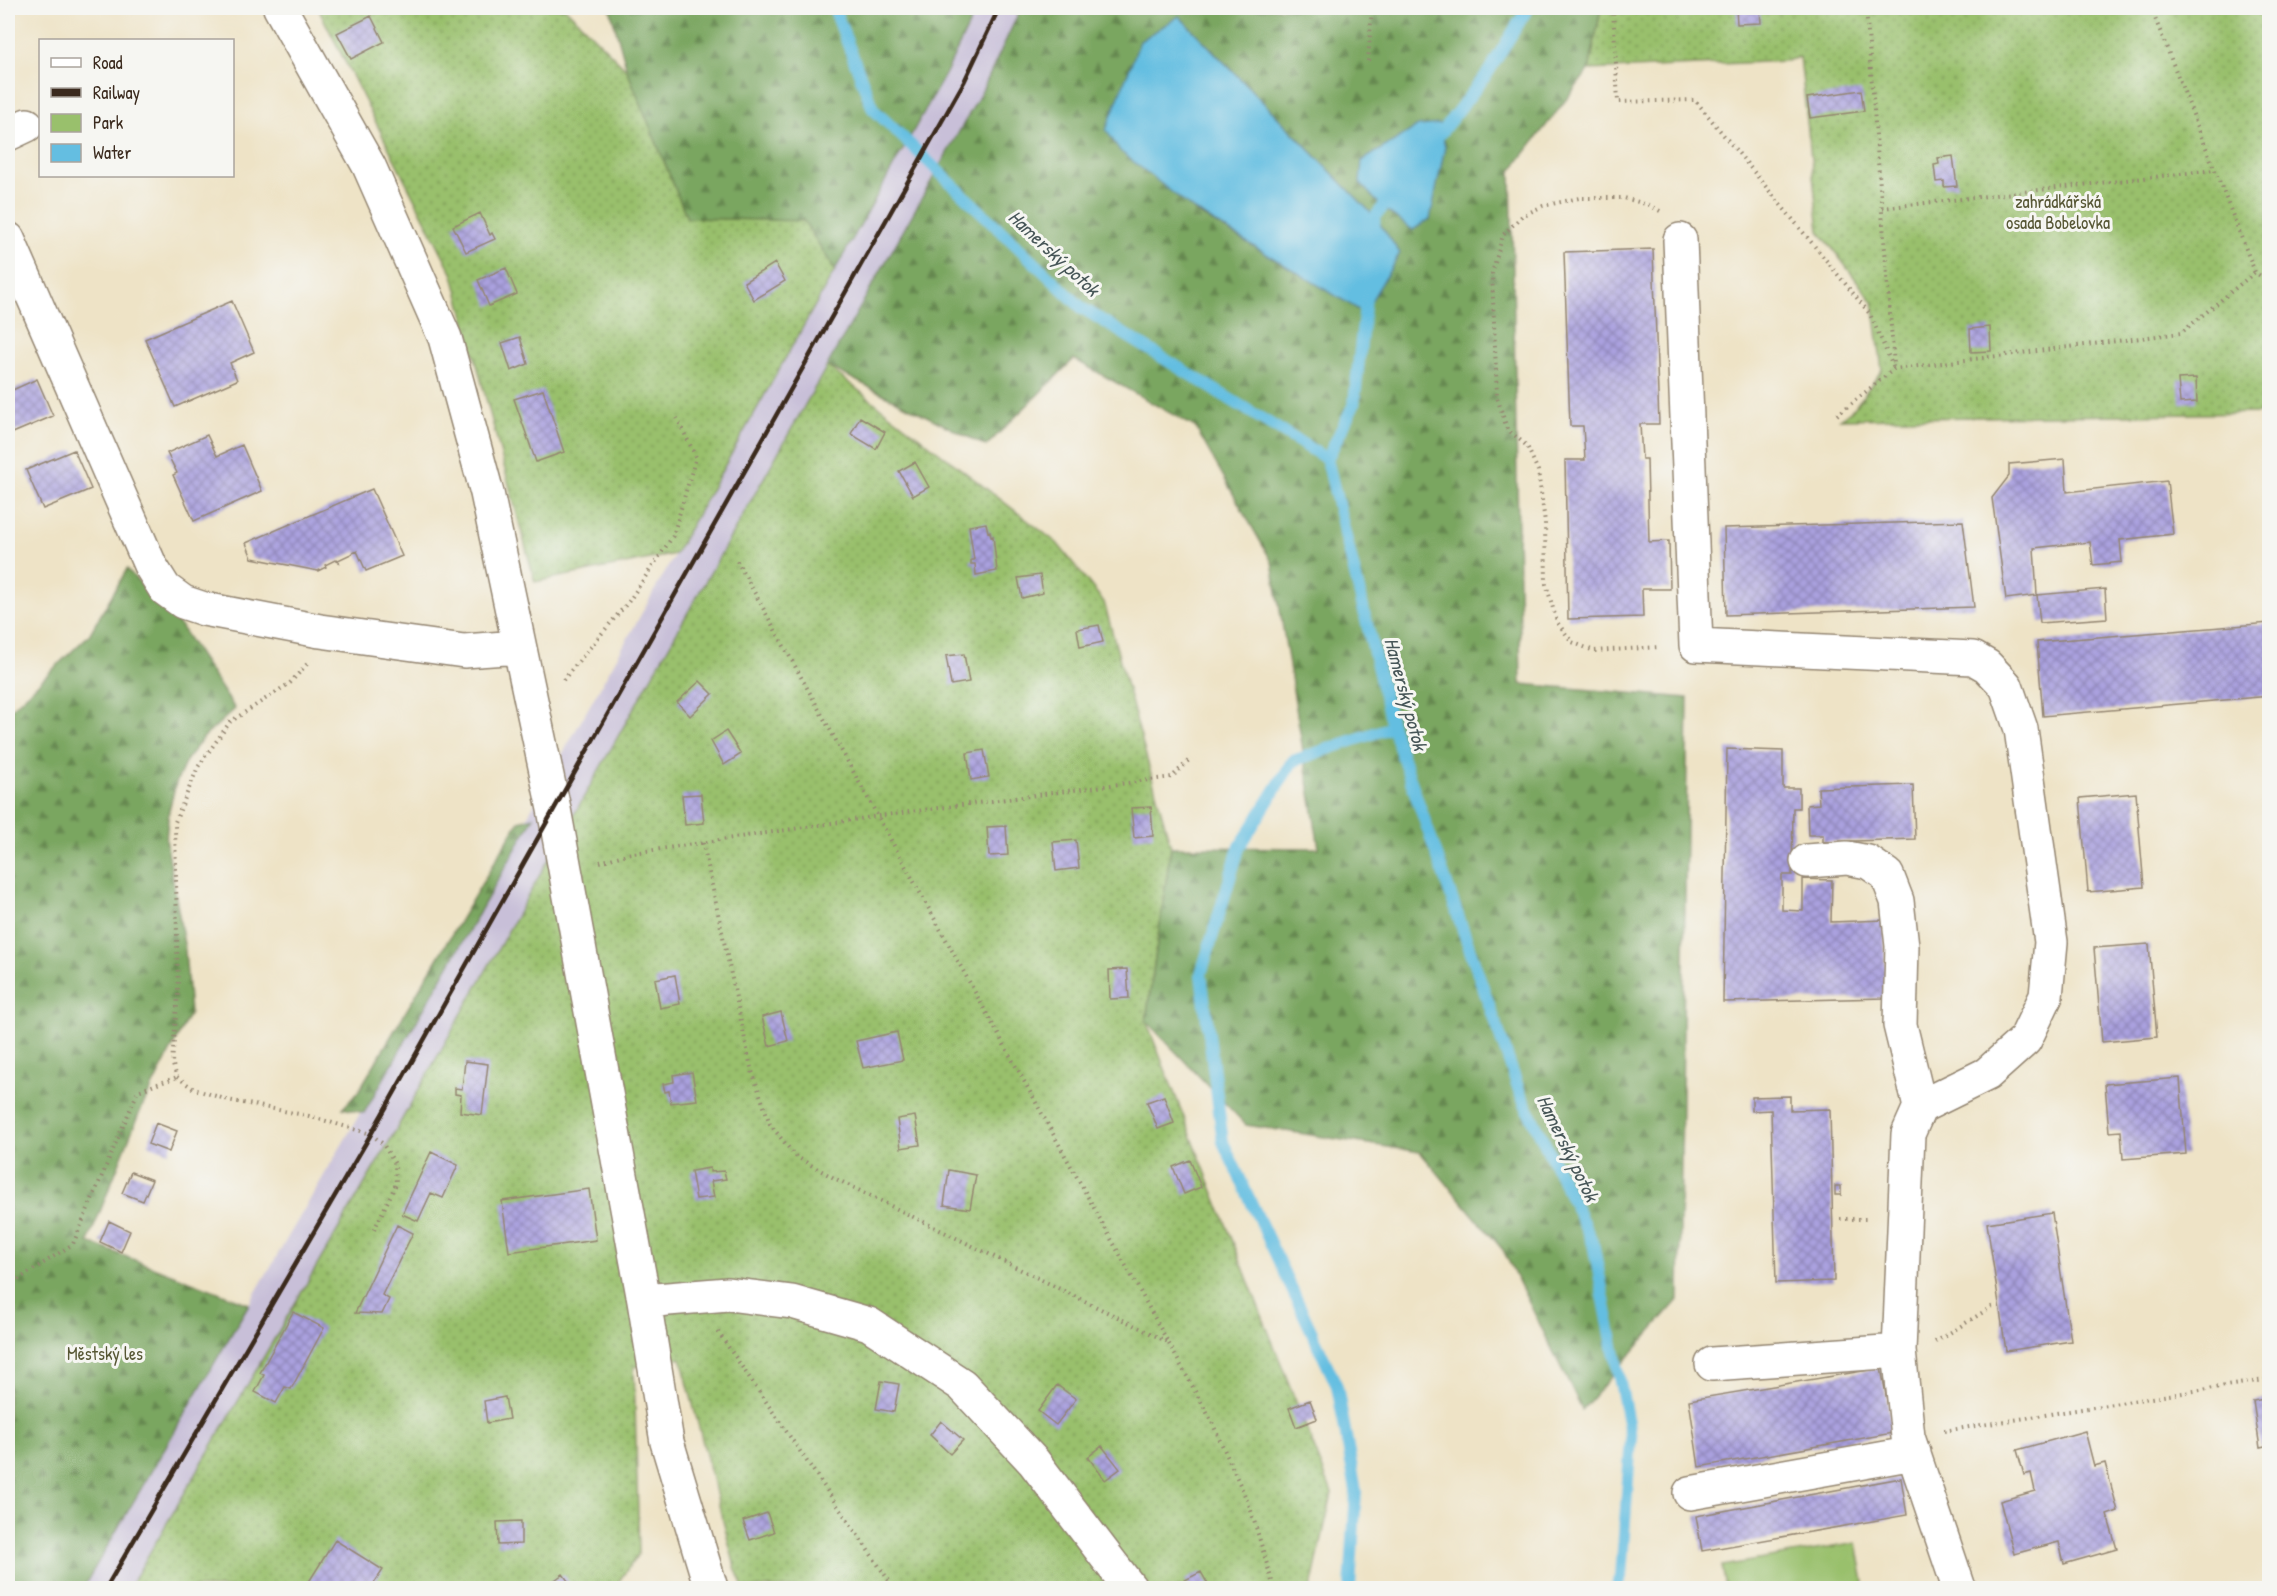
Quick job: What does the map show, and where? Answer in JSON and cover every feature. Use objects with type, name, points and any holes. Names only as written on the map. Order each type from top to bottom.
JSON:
[{"type":"street","points":[[280,8],[369,166],[445,338],[487,493],[566,874],[644,1301],[667,1442],[711,1588]]},
{"type":"street","points":[[8,239],[150,566],[165,589],[183,602],[204,609],[320,631],[464,651],[519,646]]},
{"type":"street","points":[[1680,240],[1696,645],[1973,658],[1987,666],[2006,686],[2021,729],[2051,942],[2046,996],[2025,1040],[1995,1067],[1987,1074],[1920,1107]]},
{"type":"street","points":[[1807,861],[1847,858],[1868,862],[1887,875],[1898,901],[1902,946],[1900,1024],[1920,1107],[1908,1134],[1899,1352],[1911,1445],[1959,1588]]},
{"type":"street","points":[[644,1301],[728,1294],[792,1302],[869,1324],[962,1385],[1034,1462],[1130,1588]]},
{"type":"street","points":[[1712,1364],[1899,1352]]},
{"type":"street","points":[[1690,1493],[1911,1445]]},
{"type":"path","points":[[1368,61],[1372,8]]},
{"type":"path","points":[[1613,8],[1618,102],[1695,100],[1870,314],[1894,369]]},
{"type":"path","points":[[1866,8],[1894,369]]},
{"type":"path","points":[[2151,8],[2255,272],[2270,282]]},
{"type":"path","points":[[1882,208],[2214,170]]},
{"type":"path","points":[[1680,240],[1667,215],[1649,205],[1624,198],[1579,198],[1543,206],[1522,216],[1503,235],[1492,273],[1494,346],[1497,397],[1507,429],[1527,446],[1538,471],[1545,522],[1546,584],[1557,622],[1572,642],[1594,651],[1696,645]]},
{"type":"path","points":[[1837,415],[1894,369],[2181,333],[2255,272]]},
{"type":"path","points":[[533,710],[604,633],[629,601],[673,536],[696,457],[677,418]]},
{"type":"path","points":[[736,561],[1211,1420],[1250,1507],[1274,1588]]},
{"type":"path","points":[[320,631],[312,658],[290,683],[230,722],[198,767],[175,822],[178,994],[172,1062],[177,1077],[194,1089],[228,1100],[309,1116],[371,1134],[382,1144],[395,1164],[396,1184],[374,1230]]},
{"type":"path","points":[[566,874],[627,854],[879,816],[1172,777],[1190,759]]},
{"type":"path","points":[[703,843],[751,1068],[770,1124],[795,1156],[834,1178],[1170,1343]]},
{"type":"path","points":[[8,1286],[72,1244],[138,1091],[177,1077]]},
{"type":"path","points":[[693,1297],[894,1588]]},
{"type":"path","points":[[1899,1352],[1917,1354],[1993,1306]]},
{"type":"path","points":[[1911,1445],[2270,1378]]},
{"type":"shaded area","points":[[977,8],[1021,8],[982,91],[388,1144],[129,1588],[83,1588],[354,1124],[946,73]]},
{"type":"green space","points":[[318,8],[565,8],[627,70],[687,217],[805,220],[835,270],[675,554],[535,582],[453,275]]},
{"type":"green space","points":[[610,8],[977,8],[946,73],[835,270],[804,221],[687,218],[627,70]]},
{"type":"green space","points":[[1021,8],[1601,8],[1589,70],[1511,171],[1521,684],[1688,698],[1679,1299],[1582,1410],[1503,1250],[1420,1152],[1246,1125],[1146,1021],[1171,847],[1319,848],[1272,562],[1195,427],[1074,359],[986,446],[827,366],[982,91]],"holes":[[[1180,17],[1375,217],[1364,312],[1194,211]]]},
{"type":"green space","name":"zahrádkářská osada Bobelovka","points":[[1601,8],[2269,8],[2269,413],[1840,419],[1855,407],[1882,370],[1873,302],[1819,231],[1800,57],[1786,61],[1589,70]]},
{"type":"green space","points":[[827,366],[1057,543],[1104,602],[1171,847],[1146,1021],[1332,1493],[1311,1588],[743,1588],[735,1567],[681,1358],[634,1367],[639,1553],[614,1588],[129,1588],[388,1144]]},
{"type":"green space","name":"Městský les","points":[[127,569],[179,624],[235,709],[202,739],[186,761],[176,783],[169,810],[166,839],[185,950],[190,1013],[140,1111],[88,1242],[249,1304],[83,1588],[8,1588],[8,712],[89,635]]},
{"type":"green space","points":[[534,817],[364,1113],[343,1108],[358,1092],[519,821]]},
{"type":"green space","points":[[1857,1543],[1865,1588],[1726,1588],[1722,1566]]},
{"type":"water","points":[[1179,16],[1375,217],[1400,253],[1364,313],[1194,210],[1120,151],[1106,130],[1140,41]]},
{"type":"water","points":[[1440,124],[1445,147],[1430,219],[1413,230],[1382,207],[1360,183],[1362,161],[1418,126]]},
{"type":"building","points":[[1736,8],[1760,8],[1761,23],[1737,24]]},
{"type":"building","points":[[371,16],[384,42],[351,59],[337,33]]},
{"type":"building","points":[[1861,90],[1864,111],[1810,118],[1807,98]]},
{"type":"building","points":[[1953,156],[1957,186],[1944,187],[1944,181],[1936,182],[1934,165],[1939,164],[1938,158]]},
{"type":"building","points":[[480,213],[490,235],[492,233],[495,239],[466,252],[453,226]]},
{"type":"building","points":[[1653,249],[1659,424],[1640,424],[1642,459],[1647,459],[1649,542],[1669,541],[1670,589],[1642,589],[1643,617],[1568,619],[1565,460],[1585,460],[1583,426],[1570,426],[1564,252]]},
{"type":"building","points":[[775,263],[785,281],[754,300],[744,282]]},
{"type":"building","points":[[506,268],[517,294],[489,306],[478,280]]},
{"type":"building","points":[[232,301],[254,352],[230,363],[237,380],[175,407],[145,339]]},
{"type":"building","points":[[1990,327],[1991,351],[1971,352],[1970,329]]},
{"type":"building","points":[[520,337],[528,364],[511,371],[502,343]]},
{"type":"building","points":[[2196,378],[2197,402],[2180,403],[2178,379]]},
{"type":"building","points":[[37,379],[53,416],[8,435],[8,392]]},
{"type":"building","points":[[543,390],[564,452],[536,462],[514,399]]},
{"type":"building","points":[[860,417],[885,432],[876,449],[851,434]]},
{"type":"building","points":[[207,435],[217,456],[242,445],[262,491],[194,521],[173,475],[177,473],[167,453]]},
{"type":"building","points":[[74,450],[91,489],[43,509],[26,470]]},
{"type":"building","points":[[2065,459],[2067,492],[2167,481],[2173,534],[2120,540],[2122,562],[2093,565],[2090,542],[2034,548],[2037,595],[2006,599],[1992,498],[2009,476],[2009,464]]},
{"type":"building","points":[[915,462],[929,487],[913,496],[899,471]]},
{"type":"building","points":[[372,489],[402,556],[366,571],[357,551],[338,560],[339,562],[335,560],[325,565],[326,567],[318,571],[252,558],[246,543]]},
{"type":"building","points":[[1963,521],[1974,607],[1726,615],[1724,528]]},
{"type":"building","points":[[986,523],[988,532],[990,531],[991,537],[993,536],[997,571],[976,575],[975,564],[971,564],[971,560],[974,560],[969,526]]},
{"type":"building","points":[[1040,575],[1043,593],[1022,598],[1018,578]]},
{"type":"building","points":[[2105,589],[2107,618],[2040,623],[2037,595]]},
{"type":"building","points":[[2270,623],[2270,696],[2043,716],[2037,642]]},
{"type":"building","points":[[1099,625],[1103,642],[1080,647],[1077,629]]},
{"type":"building","points":[[964,654],[969,682],[951,685],[946,656]]},
{"type":"building","points":[[700,681],[713,694],[690,716],[677,702]]},
{"type":"building","points":[[726,731],[741,754],[724,765],[711,741]]},
{"type":"building","points":[[1727,749],[1783,751],[1783,788],[1799,788],[1799,808],[1793,808],[1792,875],[1782,875],[1782,910],[1803,911],[1803,879],[1832,880],[1831,922],[1885,920],[1885,998],[1723,1002]]},
{"type":"building","points":[[984,750],[989,777],[971,780],[967,753]]},
{"type":"building","points":[[1913,785],[1915,839],[1823,842],[1823,835],[1808,835],[1807,805],[1819,804],[1818,788]]},
{"type":"building","points":[[2136,793],[2144,887],[2088,892],[2080,798]]},
{"type":"building","points":[[701,794],[704,823],[685,825],[682,795]]},
{"type":"building","points":[[1151,807],[1153,836],[1134,838],[1131,808]]},
{"type":"building","points":[[1006,826],[1008,855],[989,856],[987,827]]},
{"type":"building","points":[[1076,840],[1079,868],[1056,871],[1053,842]]},
{"type":"building","points":[[2149,944],[2157,1037],[2102,1042],[2094,948]]},
{"type":"building","points":[[1127,969],[1129,998],[1110,999],[1109,970]]},
{"type":"building","points":[[675,975],[680,1004],[660,1008],[655,979]]},
{"type":"building","points":[[781,1012],[788,1041],[769,1046],[762,1017]]},
{"type":"building","points":[[897,1032],[903,1060],[863,1068],[856,1041]]},
{"type":"building","points":[[465,1061],[488,1064],[482,1115],[460,1112],[461,1095],[455,1094],[455,1088],[462,1089]]},
{"type":"building","points":[[692,1072],[697,1100],[671,1103],[669,1091],[665,1092],[663,1084],[674,1082],[673,1075]]},
{"type":"building","points":[[2180,1078],[2186,1154],[2123,1159],[2121,1131],[2109,1132],[2105,1084]]},
{"type":"building","points":[[1164,1096],[1174,1123],[1158,1129],[1147,1102]]},
{"type":"building","points":[[1790,1096],[1790,1110],[1830,1109],[1834,1281],[1776,1283],[1771,1110],[1752,1111],[1752,1097]]},
{"type":"building","points":[[915,1116],[920,1145],[901,1148],[897,1119]]},
{"type":"building","points":[[156,1123],[177,1131],[169,1152],[148,1144]]},
{"type":"building","points":[[431,1152],[458,1165],[443,1198],[431,1193],[418,1221],[402,1214]]},
{"type":"building","points":[[1190,1160],[1201,1187],[1184,1194],[1173,1167]]},
{"type":"building","points":[[710,1168],[710,1172],[724,1171],[726,1179],[711,1181],[714,1197],[696,1199],[691,1171]]},
{"type":"building","points":[[949,1170],[976,1175],[970,1209],[944,1205]]},
{"type":"building","points":[[131,1172],[152,1180],[143,1201],[122,1193]]},
{"type":"building","points":[[1835,1186],[1841,1186],[1841,1195],[1835,1195]]},
{"type":"building","points":[[589,1189],[596,1240],[509,1252],[502,1201]]},
{"type":"building","points":[[2052,1213],[2071,1341],[2006,1351],[1987,1223]]},
{"type":"building","points":[[109,1221],[130,1231],[121,1252],[100,1242]]},
{"type":"building","points":[[397,1225],[413,1233],[382,1295],[389,1299],[382,1314],[355,1313]]},
{"type":"building","points":[[293,1312],[324,1328],[291,1389],[285,1387],[276,1403],[255,1392],[264,1375],[260,1373]]},
{"type":"building","points":[[1881,1368],[1893,1433],[1699,1467],[1689,1400]]},
{"type":"building","points":[[881,1381],[899,1384],[894,1412],[876,1409]]},
{"type":"building","points":[[1057,1385],[1076,1399],[1056,1425],[1038,1411]]},
{"type":"building","points":[[505,1397],[509,1419],[487,1423],[484,1401]]},
{"type":"building","points":[[2270,1398],[2270,1446],[2260,1448],[2253,1401]]},
{"type":"building","points":[[1310,1400],[1317,1419],[1296,1427],[1289,1408]]},
{"type":"building","points":[[941,1421],[963,1440],[950,1454],[930,1435]]},
{"type":"building","points":[[2085,1431],[2094,1466],[2105,1463],[2118,1511],[2107,1515],[2117,1549],[2064,1564],[2059,1542],[2014,1554],[2000,1501],[2035,1491],[2031,1473],[2024,1475],[2017,1450]]},
{"type":"building","points":[[1102,1446],[1120,1469],[1105,1480],[1088,1457]]},
{"type":"building","points":[[1901,1478],[1907,1515],[1702,1551],[1696,1516]]},
{"type":"building","points":[[767,1513],[774,1532],[750,1540],[743,1521]]},
{"type":"building","points":[[521,1521],[521,1544],[498,1545],[497,1522]]},
{"type":"building","points":[[335,1540],[383,1570],[371,1588],[305,1588]]},
{"type":"building","points":[[1201,1572],[1210,1588],[1189,1588],[1185,1580]]},
{"type":"building","points":[[563,1574],[573,1588],[544,1588]]},
{"type":"waterway","name":"Hamerský potok","points":[[834,8],[873,109],[1082,308],[1327,459],[1392,727],[1520,1093],[1593,1243],[1631,1438],[1621,1577],[1616,1588]]},
{"type":"waterway","points":[[1432,144],[1487,74],[1528,8]]},
{"type":"waterway","points":[[1373,232],[1375,217],[1392,196]]},
{"type":"waterway","points":[[1327,459],[1354,404],[1366,297]]},
{"type":"waterway","points":[[1350,1588],[1356,1491],[1337,1386],[1223,1142],[1201,974],[1239,848],[1293,761],[1392,727]]},
{"type":"railway","points":[[106,1588],[371,1134],[964,82],[999,8]]}]
